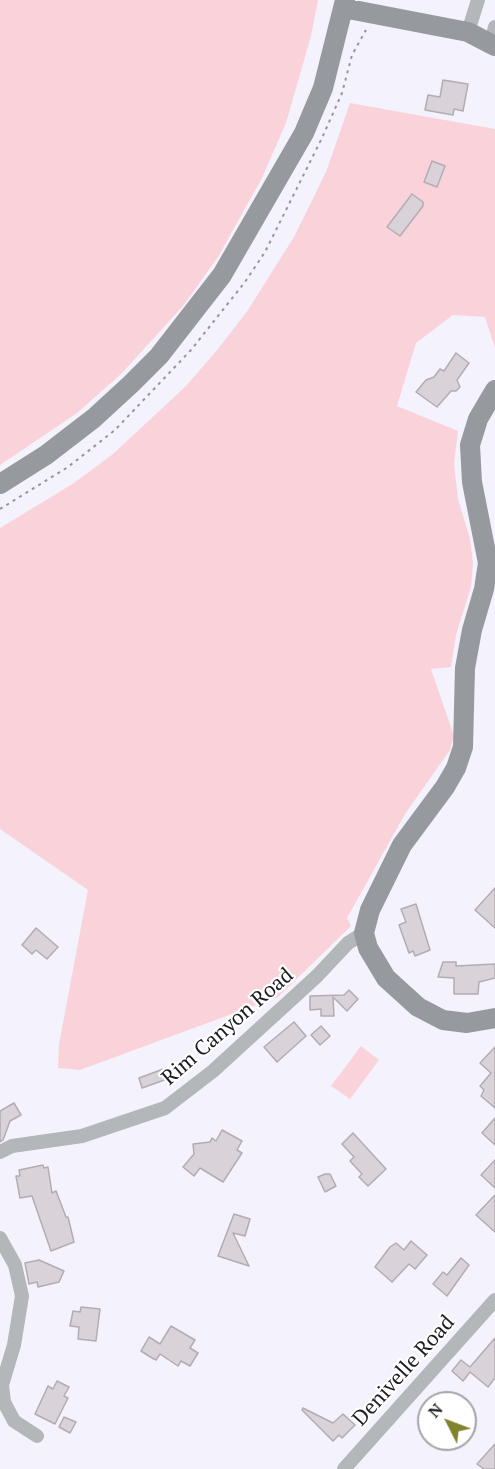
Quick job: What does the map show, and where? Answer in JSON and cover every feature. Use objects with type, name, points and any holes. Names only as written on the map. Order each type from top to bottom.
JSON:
[{"type":"street","points":[[468,32],[478,0]]},
{"type":"street","points":[[0,484],[46,455],[94,418],[131,384],[159,356],[222,275],[304,133],[323,88],[344,4],[494,39]]},
{"type":"street","points":[[495,390],[478,419],[470,445],[472,482],[488,563],[465,668],[463,747],[456,768],[445,787],[402,845],[370,910],[364,933],[368,948],[386,978],[418,1007],[443,1020],[467,1023],[495,1018]]},
{"type":"street","name":"Rim Canyon Road","points":[[0,1152],[12,1146],[82,1136],[165,1108],[213,1071],[318,976],[348,943],[364,933]]},
{"type":"street","points":[[0,1238],[15,1265],[22,1296],[22,1310],[2,1385],[4,1402],[14,1421],[37,1436]]},
{"type":"street","name":"Denivelle Road","points":[[344,1469],[495,1300]]},
{"type":"shaded area","points":[[0,0],[318,0],[311,36],[286,123],[262,178],[218,257],[183,306],[122,373],[77,413],[0,465]]},
{"type":"shaded area","points":[[350,103],[495,129],[495,348],[485,317],[453,315],[416,343],[397,406],[458,431],[454,464],[458,499],[470,539],[473,563],[471,587],[456,635],[451,667],[431,669],[454,736],[450,750],[405,814],[347,918],[351,926],[278,997],[80,1070],[58,1068],[59,1044],[88,890],[0,829],[0,528],[74,483],[113,454],[186,386],[218,349],[248,310],[294,237],[326,172]]},
{"type":"shaded area","points":[[361,1046],[379,1060],[350,1099],[331,1086]]},
{"type":"building","points":[[443,80],[468,84],[463,111],[454,109],[453,115],[425,110],[428,95],[440,97]]},
{"type":"building","points":[[432,161],[445,166],[437,187],[424,182]]},
{"type":"building","points":[[412,194],[423,202],[423,206],[400,236],[387,227]]},
{"type":"building","points":[[456,353],[469,363],[457,380],[460,387],[456,391],[451,391],[437,407],[416,392],[440,369],[444,371]]},
{"type":"building","points":[[495,888],[495,928],[475,910]]},
{"type":"building","points":[[416,904],[430,950],[415,956],[413,951],[409,953],[399,925],[406,922],[401,909]]},
{"type":"building","points":[[36,928],[58,947],[47,959],[36,950],[32,954],[22,945]]},
{"type":"building","points":[[443,962],[456,962],[456,966],[495,964],[495,978],[479,982],[478,994],[454,994],[454,978],[438,977]]},
{"type":"building","points":[[349,990],[358,999],[347,1011],[333,997],[334,1016],[321,1016],[321,1009],[310,1010],[310,996],[344,995]]},
{"type":"building","points":[[294,1022],[306,1036],[277,1062],[264,1047]]},
{"type":"building","points":[[321,1026],[330,1036],[320,1045],[311,1035]]},
{"type":"building","points":[[495,1047],[495,1108],[481,1096],[484,1090],[480,1086],[491,1073],[480,1063]]},
{"type":"building","points":[[166,1068],[170,1078],[142,1088],[139,1078]]},
{"type":"building","points":[[14,1103],[21,1115],[10,1121],[3,1140],[0,1142],[0,1111]]},
{"type":"building","points":[[495,1118],[495,1145],[482,1133]]},
{"type":"building","points":[[222,1130],[242,1141],[237,1150],[242,1153],[223,1182],[200,1168],[194,1176],[183,1167],[194,1154],[193,1144],[210,1142],[212,1138],[216,1141]]},
{"type":"building","points":[[353,1133],[386,1169],[368,1186],[359,1177],[362,1174],[350,1161],[354,1157],[342,1144]]},
{"type":"building","points":[[495,1160],[495,1188],[481,1175]]},
{"type":"building","points":[[43,1165],[44,1168],[48,1167],[52,1193],[56,1191],[66,1217],[68,1217],[74,1242],[51,1251],[32,1196],[20,1198],[16,1176],[20,1176],[19,1170]]},
{"type":"building","points":[[330,1174],[336,1186],[325,1192],[318,1177]]},
{"type":"building","points":[[495,1195],[495,1232],[476,1215]]},
{"type":"building","points":[[234,1214],[250,1219],[245,1236],[233,1233],[249,1266],[218,1256]]},
{"type":"building","points":[[411,1241],[427,1255],[415,1269],[409,1264],[392,1282],[375,1267],[390,1247],[396,1243],[404,1250]]},
{"type":"building","points":[[461,1258],[469,1265],[447,1296],[433,1284],[443,1272],[447,1275]]},
{"type":"building","points":[[39,1260],[64,1271],[59,1282],[38,1287],[37,1282],[29,1284],[25,1263]]},
{"type":"building","points":[[81,1307],[100,1309],[96,1341],[78,1339],[79,1327],[70,1326],[73,1311],[80,1312]]},
{"type":"building","points":[[171,1326],[195,1340],[190,1348],[198,1353],[190,1366],[181,1361],[178,1366],[160,1354],[156,1360],[141,1351],[149,1337],[160,1344]]},
{"type":"building","points":[[495,1338],[495,1378],[488,1387],[470,1372],[463,1381],[452,1371],[461,1360],[470,1367]]},
{"type":"building","points":[[57,1381],[69,1387],[64,1396],[68,1398],[55,1424],[35,1414],[48,1386],[53,1389]]},
{"type":"building","points":[[303,1408],[333,1423],[343,1414],[355,1425],[342,1438],[339,1435],[333,1441],[302,1410]]},
{"type":"building","points":[[64,1417],[76,1422],[70,1433],[59,1427]]},
{"type":"building","points":[[495,1444],[495,1469],[484,1469],[477,1464]]}]
